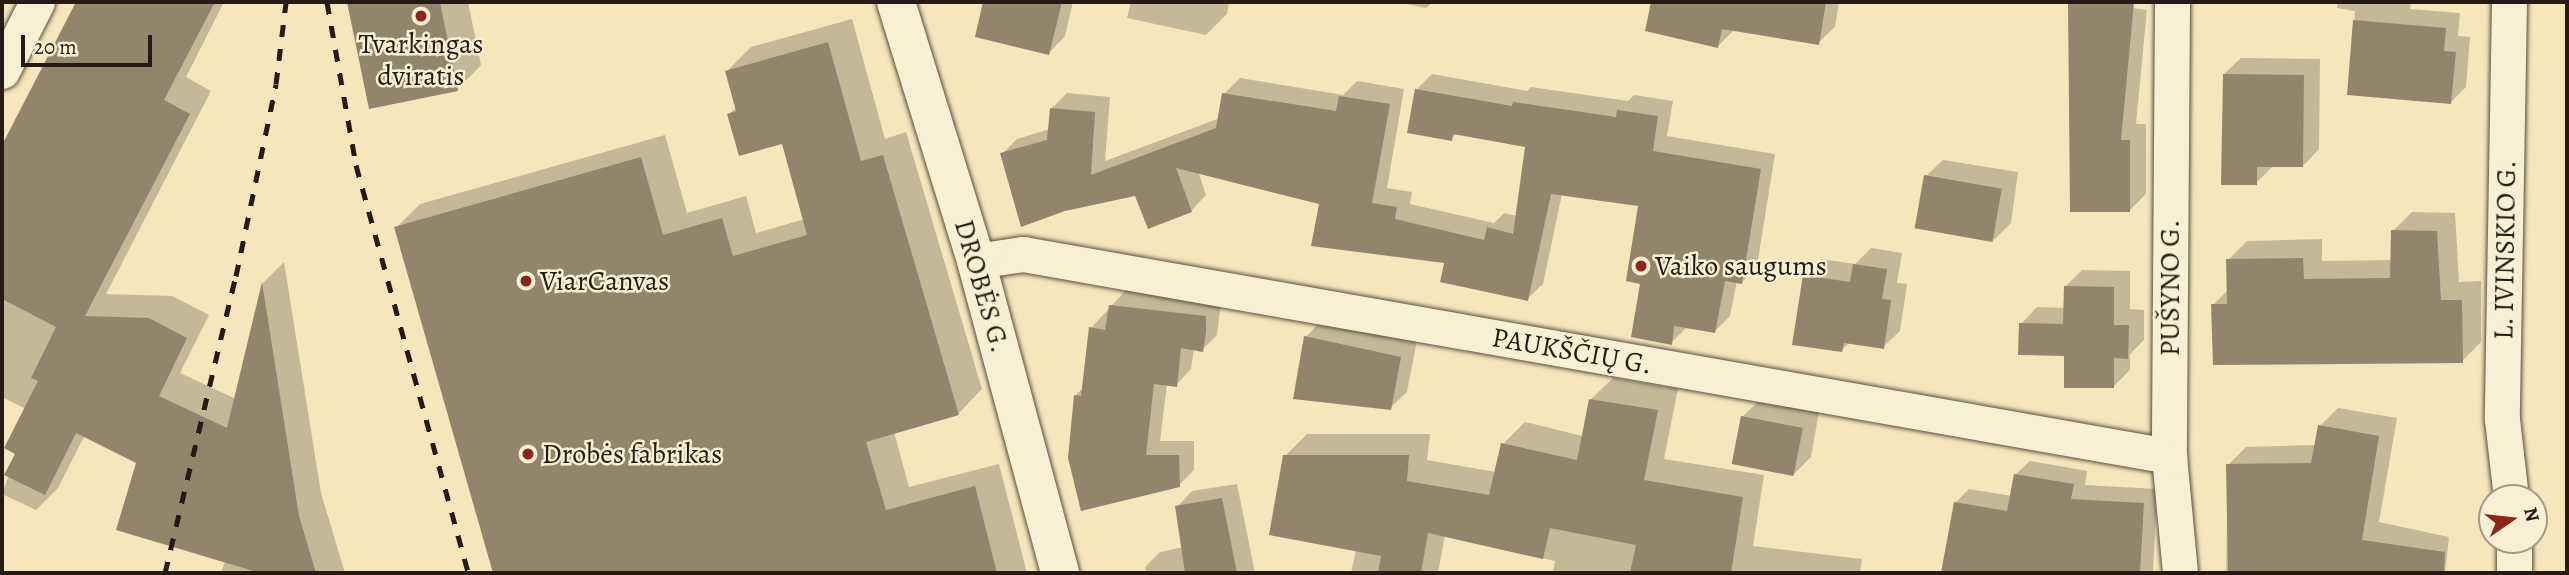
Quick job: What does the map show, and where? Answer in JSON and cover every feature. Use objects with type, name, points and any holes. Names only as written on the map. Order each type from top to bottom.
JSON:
[{"type":"street","points":[[2,71],[37,2]]},
{"type":"street","name":"DROBĖS G.","points":[[896,2],[976,261],[1060,573]]},
{"type":"street","name":"PUŠYNO G.","points":[[2172,2],[2169,456],[2180,573]]},
{"type":"street","name":"L. IVINSKIO G.","points":[[2509,2],[2502,419],[2509,484]]},
{"type":"street","name":"PAUKŠČIŲ G.","points":[[976,261],[1023,254],[2169,456]]},
{"type":"street","points":[[2514,554],[2514,573]]},
{"type":"building","points":[[76,2],[215,2],[164,100],[190,114],[85,316],[149,318],[187,338],[159,396],[227,428],[262,282],[299,516],[316,573],[260,573],[116,530],[136,463],[76,433],[45,495],[4,475],[15,454],[4,448],[38,381],[31,378],[56,327],[2,299],[2,145]]},
{"type":"building","points":[[347,2],[440,2],[458,91],[369,109]]},
{"type":"building","points":[[983,2],[1062,2],[1049,55],[975,37]]},
{"type":"building","points":[[1651,2],[1826,2],[1819,45],[1722,29],[1718,48],[1645,31]]},
{"type":"building","points":[[2068,2],[2134,2],[2121,140],[2130,140],[2130,212],[2070,212]]},
{"type":"building","points":[[2353,20],[2446,28],[2444,51],[2456,52],[2451,104],[2347,95]]},
{"type":"building","points":[[828,42],[861,161],[883,155],[959,415],[866,442],[886,510],[975,486],[997,573],[493,573],[394,227],[641,157],[663,235],[722,218],[733,256],[807,235],[782,144],[739,156],[727,114],[736,111],[725,71]]},
{"type":"building","points":[[2223,74],[2304,75],[2303,167],[2257,167],[2257,185],[2221,185]]},
{"type":"building","points":[[1415,89],[1512,106],[1513,102],[1616,117],[1617,110],[1658,116],[1653,151],[1761,169],[1742,284],[1725,281],[1715,333],[1674,326],[1672,345],[1631,337],[1640,284],[1626,281],[1638,206],[1551,194],[1528,301],[1440,282],[1444,263],[1311,246],[1319,204],[1176,168],[1192,212],[1148,229],[1135,196],[1065,211],[1021,227],[1000,153],[1047,140],[1050,108],[1095,112],[1091,175],[1216,128],[1222,93],[1336,111],[1339,96],[1390,104],[1372,203],[1397,207],[1395,219],[1484,240],[1487,227],[1513,234],[1525,147],[1453,134],[1452,141],[1407,133]]},
{"type":"building","points":[[1924,175],[2002,189],[1992,242],[1915,228]]},
{"type":"building","points":[[2391,230],[2437,231],[2441,300],[2462,300],[2463,363],[2213,365],[2211,304],[2227,304],[2226,259],[2303,258],[2304,279],[2390,278]]},
{"type":"building","points":[[1853,264],[1887,269],[1882,299],[1891,300],[1884,349],[1844,343],[1842,352],[1792,345],[1803,275],[1850,282]]},
{"type":"building","points":[[2064,286],[2114,287],[2114,325],[2129,325],[2128,359],[2114,358],[2114,388],[2064,388],[2064,356],[2018,355],[2019,323],[2063,324]]},
{"type":"building","points":[[1109,305],[1206,316],[1206,332],[1203,352],[1181,348],[1177,387],[1154,384],[1146,455],[1179,455],[1180,487],[1081,511],[1068,458],[1074,395],[1081,396],[1089,327],[1105,330]]},
{"type":"building","points":[[1304,336],[1401,357],[1391,410],[1293,399]]},
{"type":"building","points":[[1589,399],[1658,410],[1644,480],[1743,497],[1731,573],[1630,573],[1636,545],[1550,528],[1543,559],[1428,533],[1421,573],[1378,573],[1381,556],[1269,535],[1283,455],[1409,455],[1407,481],[1489,495],[1501,443],[1577,460]]},
{"type":"building","points":[[1741,416],[1803,428],[1793,476],[1732,464]]},
{"type":"building","points":[[2318,425],[2379,436],[2362,540],[2445,552],[2444,573],[2228,573],[2226,464],[2311,463]]},
{"type":"building","points":[[2014,474],[2074,484],[2071,499],[2144,503],[2140,573],[1941,573],[1954,502],[2007,511]]},
{"type":"building","points":[[1222,498],[1237,573],[1185,573],[1175,506]]},
{"type":"railway","points":[[165,573],[236,276],[276,84],[286,2]]},
{"type":"railway","points":[[327,2],[356,165],[468,573]]},
{"type":"place","name":"Tvarkingas dviratis","points":[[421,16]]},
{"type":"place","name":"Vaiko saugums","points":[[1641,266]]},
{"type":"place","name":"ViarCanvas","points":[[526,281]]},
{"type":"place","name":"Drobės fabrikas","points":[[528,454]]}]
